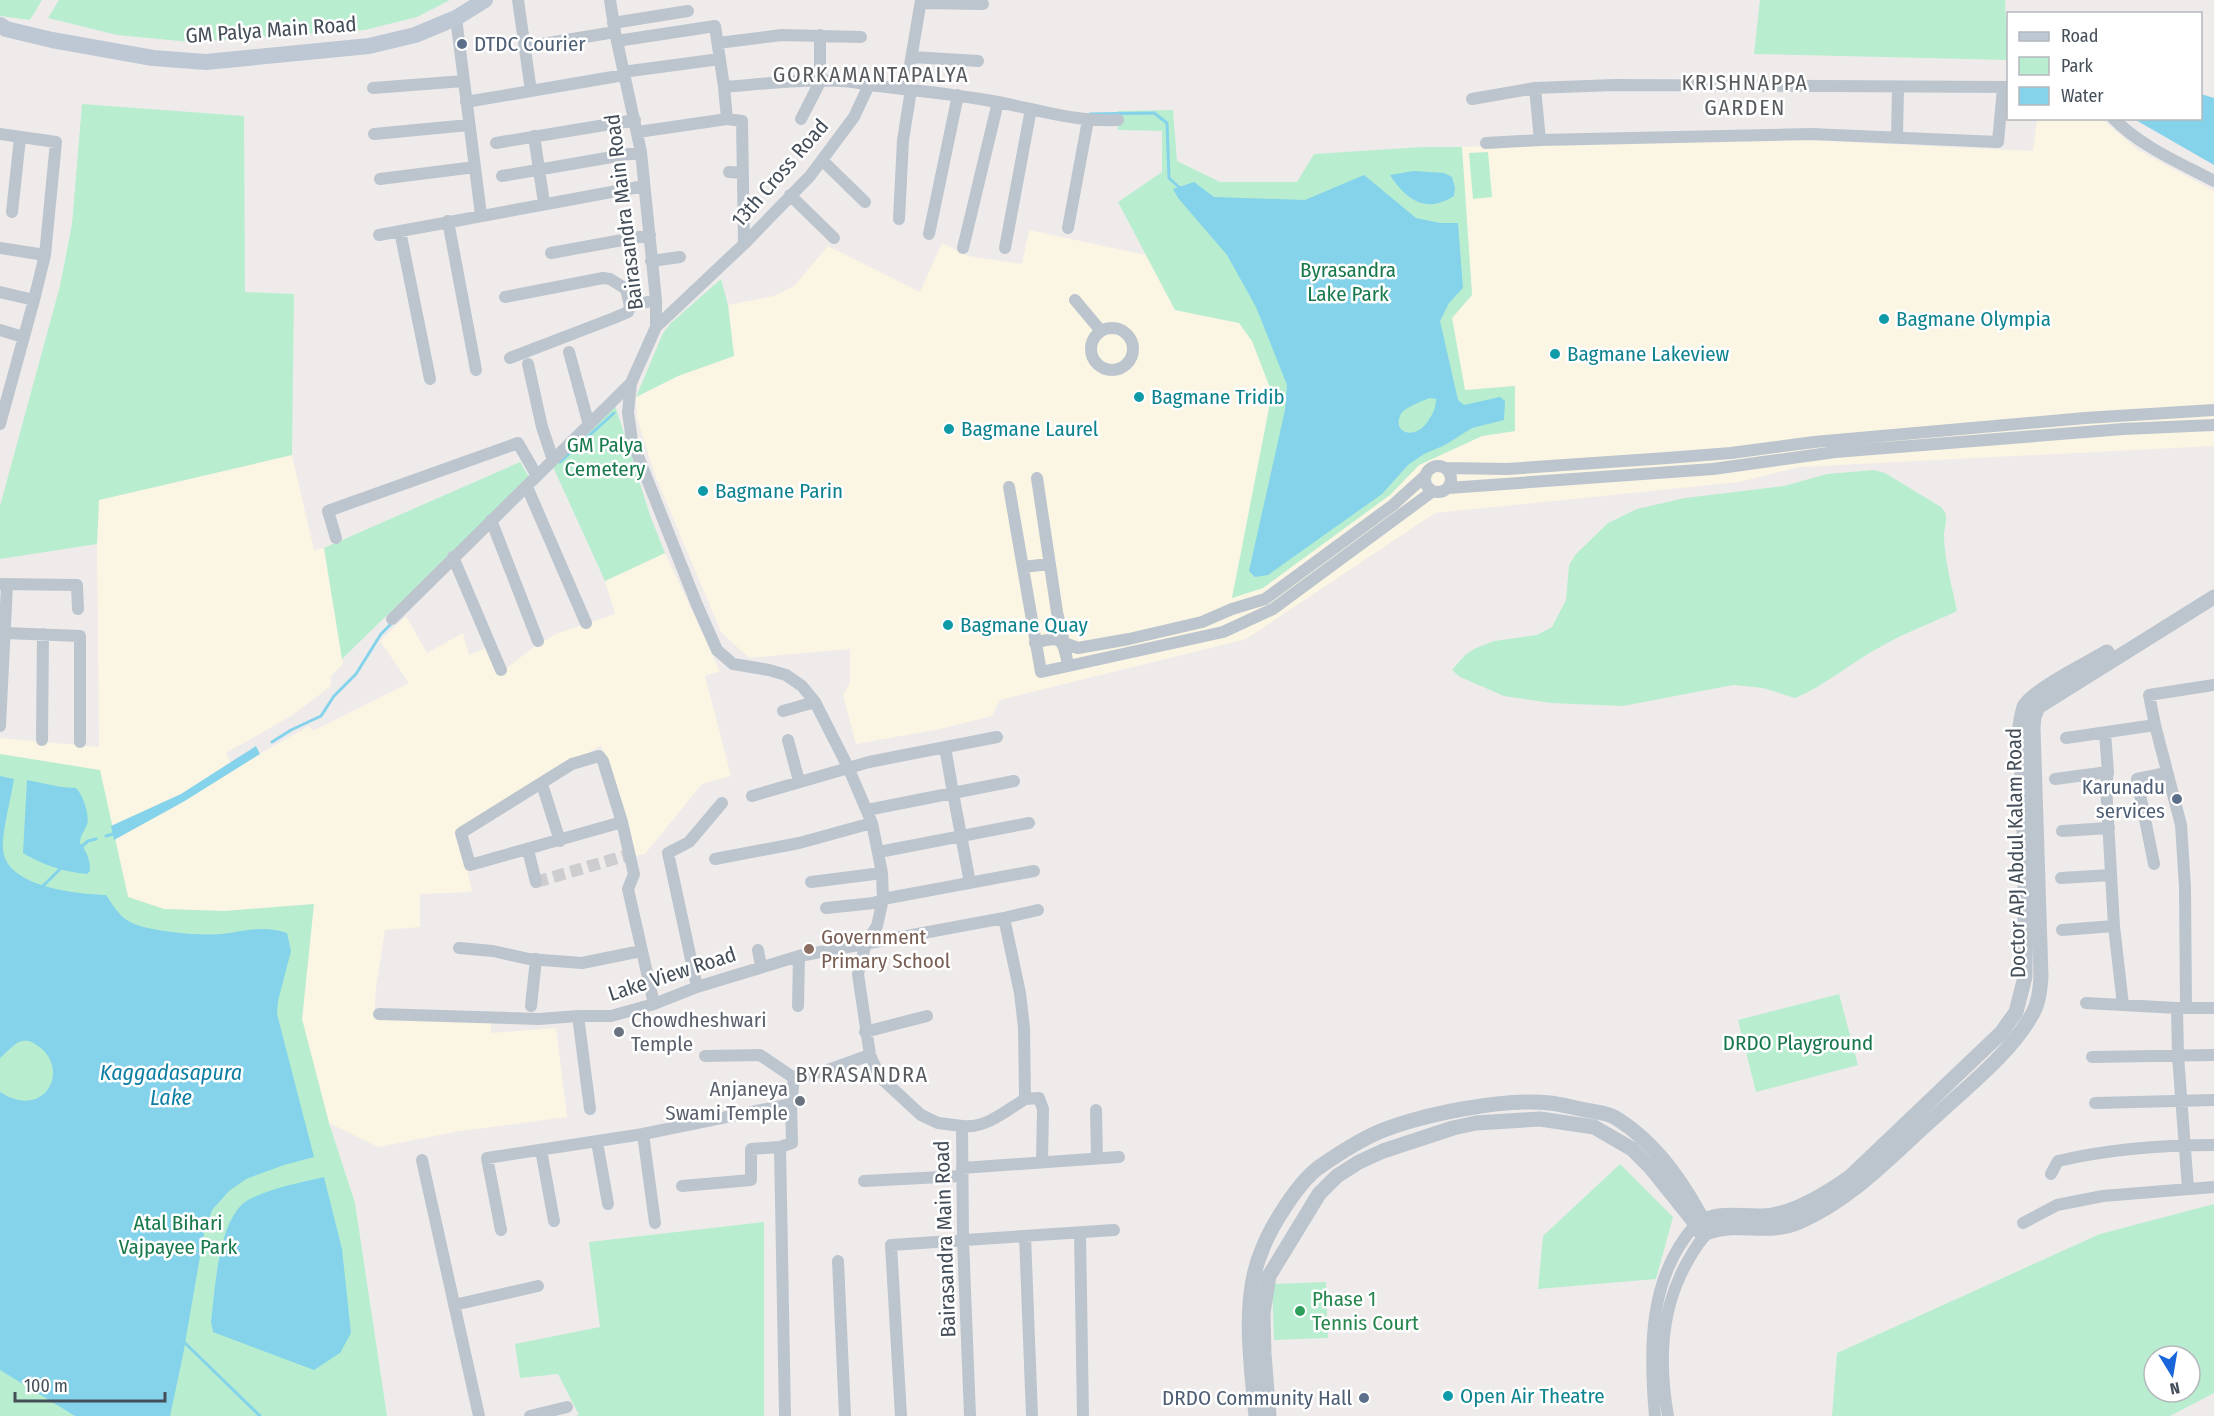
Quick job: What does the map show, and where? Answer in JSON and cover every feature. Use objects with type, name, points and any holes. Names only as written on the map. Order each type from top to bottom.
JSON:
[{"type":"main road","points":[[0,24],[51,30],[154,50],[180,53],[225,51],[341,39],[411,27],[472,0]]},
{"type":"main road","name":"GM Palya Main Road","points":[[0,24],[6,29],[52,40],[153,58],[206,62],[369,45],[415,35],[456,18],[485,0]]},
{"type":"street","points":[[518,0],[531,92]]},
{"type":"street","name":"Bairasandra Main Road","points":[[610,0],[641,152],[656,300],[656,327],[631,383],[628,412],[632,441],[717,650],[733,664],[786,675],[802,686],[816,702],[872,823],[879,852],[883,899],[877,926],[866,943],[858,974],[865,1032],[870,1055],[879,1077],[921,1115],[938,1123],[962,1126],[963,1240],[970,1416]]},
{"type":"street","points":[[899,219],[908,89],[921,1],[983,4]]},
{"type":"street","points":[[615,32],[688,11]]},
{"type":"street","points":[[456,18],[481,215]]},
{"type":"street","points":[[524,47],[615,32],[715,26],[727,119]]},
{"type":"street","points":[[718,43],[782,35],[861,37]]},
{"type":"street","points":[[801,119],[820,81],[820,35]]},
{"type":"street","points":[[912,57],[978,61]]},
{"type":"street","points":[[466,102],[624,75],[630,71],[720,59]]},
{"type":"street","points":[[373,88],[464,81]]},
{"type":"street","points":[[724,87],[820,81],[857,82],[958,95],[1088,120],[1118,120]]},
{"type":"street","points":[[1472,99],[1535,88],[1670,84],[1898,88],[2006,87],[1998,142],[1811,134],[1486,143]]},
{"type":"street","name":"13th Cross Road","points":[[656,327],[744,244],[822,160],[854,117],[869,85]]},
{"type":"street","points":[[1535,88],[1540,140]]},
{"type":"street","points":[[1897,138],[1898,88]]},
{"type":"street","points":[[929,234],[958,95]]},
{"type":"street","points":[[963,248],[998,102]]},
{"type":"street","points":[[1005,248],[1031,109]]},
{"type":"street","points":[[496,143],[534,136],[636,126],[727,119],[742,121],[744,244]]},
{"type":"street","points":[[1068,228],[1088,120]]},
{"type":"street","points":[[2115,120],[2120,126],[2161,153],[2214,181]]},
{"type":"street","points":[[374,134],[469,125]]},
{"type":"street","points":[[0,134],[56,142],[45,255],[23,337],[5,379],[0,424]]},
{"type":"street","points":[[534,136],[544,203]]},
{"type":"street","points":[[12,212],[20,138]]},
{"type":"street","points":[[502,176],[641,152]]},
{"type":"street","points":[[822,160],[865,202]]},
{"type":"street","points":[[380,179],[475,167]]},
{"type":"street","points":[[729,172],[743,173]]},
{"type":"street","points":[[380,235],[644,186]]},
{"type":"street","points":[[790,195],[834,238]]},
{"type":"street","points":[[448,221],[476,370]]},
{"type":"street","points":[[400,231],[430,379]]},
{"type":"street","points":[[551,252],[650,235]]},
{"type":"street","points":[[0,248],[45,255]]},
{"type":"street","points":[[651,261],[680,257]]},
{"type":"street","points":[[505,297],[603,278],[610,279],[626,290],[630,306],[628,312],[615,318],[510,358]]},
{"type":"street","points":[[0,292],[34,300]]},
{"type":"street","points":[[630,306],[656,300]]},
{"type":"street","points":[[1075,300],[1101,331]]},
{"type":"street","points":[[0,330],[23,337]]},
{"type":"street","points":[[569,352],[589,425]]},
{"type":"street","points":[[528,364],[542,427],[553,460]]},
{"type":"street","points":[[392,620],[631,383]]},
{"type":"street","points":[[1035,643],[1051,638],[1059,639],[1064,644],[1078,648],[1130,639],[1202,622],[1232,609],[1265,599],[1393,505],[1434,467],[1507,469],[1709,455],[1825,441],[2085,418],[2214,411]]},
{"type":"street","points":[[1425,476],[1425,483],[1433,491],[1441,492],[1448,488],[1713,469],[1834,452],[2123,429],[2214,425]]},
{"type":"street","points":[[336,538],[328,511],[518,443],[537,476]]},
{"type":"street","points":[[1446,468],[1452,480],[1448,488]]},
{"type":"street","points":[[1037,478],[1049,564],[1068,665]]},
{"type":"street","points":[[1009,487],[1041,672],[1223,632],[1273,609],[1433,491]]},
{"type":"street","points":[[526,488],[586,623]]},
{"type":"street","points":[[491,520],[538,640]]},
{"type":"street","points":[[453,557],[501,670]]},
{"type":"street","points":[[1023,567],[1049,564]]},
{"type":"street","points":[[0,726],[5,633],[3,584],[77,585],[78,609]]},
{"type":"street","points":[[2067,682],[2214,587]]},
{"type":"street","name":"Doctor APJ Abdul Kalam Road","points":[[1703,1228],[1734,1226],[1752,1230],[1769,1230],[1797,1223],[1828,1207],[1865,1180],[1974,1081],[2013,1041],[2034,1012],[2041,977],[2034,717],[2038,707],[2067,682],[2214,597]]},
{"type":"street","points":[[5,633],[80,636],[81,742]]},
{"type":"street","points":[[42,740],[43,634]]},
{"type":"street","points":[[2188,1190],[2178,1056],[2186,887],[2181,825],[2166,773],[2149,695],[2214,685]]},
{"type":"street","points":[[783,711],[816,702]]},
{"type":"street","points":[[2066,738],[2155,725]]},
{"type":"street","points":[[2104,733],[2108,772],[2106,786],[2114,926],[2123,1005]]},
{"type":"street","points":[[752,796],[848,767],[998,737]]},
{"type":"street","points":[[788,740],[799,781]]},
{"type":"street","points":[[945,747],[970,883]]},
{"type":"street","points":[[621,837],[560,841],[470,865],[461,833],[572,764],[599,756],[603,761],[621,837],[634,874],[628,889],[654,1004]]},
{"type":"street","points":[[2055,779],[2108,772]]},
{"type":"street","points":[[2154,864],[2137,779],[2166,773]]},
{"type":"street","points":[[867,810],[1014,781]]},
{"type":"street","points":[[542,784],[560,841]]},
{"type":"street","points":[[697,987],[668,853],[689,843],[722,804]]},
{"type":"street","points":[[715,859],[799,843],[872,823]]},
{"type":"street","points":[[879,852],[1029,824]]},
{"type":"street","points":[[2062,831],[2109,828]]},
{"type":"street","points":[[528,850],[536,882]]},
{"type":"street","points":[[826,908],[874,903],[883,899],[1034,871]]},
{"type":"street","points":[[810,882],[882,873]]},
{"type":"street","points":[[2061,878],[2111,875]]},
{"type":"street","points":[[866,943],[1038,910]]},
{"type":"street","points":[[1004,918],[1020,993],[1024,1028],[1025,1099]]},
{"type":"street","points":[[2062,930],[2114,926]]},
{"type":"street","name":"Lake View Road","points":[[380,1014],[539,1019],[611,1016],[654,1004],[761,966],[866,943]]},
{"type":"street","points":[[459,948],[582,963],[641,951]]},
{"type":"street","points":[[758,950],[761,966]]},
{"type":"street","points":[[798,1006],[799,956]]},
{"type":"street","points":[[531,1006],[536,959]]},
{"type":"street","points":[[2086,1003],[2214,1008]]},
{"type":"street","points":[[578,1016],[590,1109]]},
{"type":"street","points":[[865,1032],[927,1016]]},
{"type":"street","points":[[705,1056],[760,1055],[794,1078],[825,1071],[870,1055]]},
{"type":"street","points":[[2092,1057],[2214,1055]]},
{"type":"street","points":[[682,1186],[751,1180],[751,1149],[780,1147],[792,1143],[791,1104],[794,1078]]},
{"type":"street","points":[[962,1126],[970,1127],[990,1121],[1025,1099],[1039,1098],[1043,1109],[1042,1162]]},
{"type":"street","points":[[2095,1103],[2214,1100]]},
{"type":"street","points":[[1269,1416],[1259,1381],[1250,1315],[1252,1279],[1261,1251],[1274,1224],[1292,1198],[1317,1169],[1380,1132],[1467,1108],[1549,1102],[1614,1116],[1649,1143],[1660,1154],[1691,1198],[1703,1228],[1673,1292],[1665,1322],[1662,1375],[1668,1416]]},
{"type":"street","points":[[501,1230],[488,1158],[643,1134],[791,1104]]},
{"type":"street","points":[[1096,1110],[1097,1158]]},
{"type":"street","points":[[1256,1416],[1263,1313],[1269,1276],[1319,1194],[1337,1176],[1383,1151],[1453,1128],[1476,1123],[1540,1119],[1594,1127],[1624,1144],[1651,1168],[1703,1228]]},
{"type":"street","points":[[643,1134],[655,1223]]},
{"type":"street","points":[[597,1142],[608,1204]]},
{"type":"street","points":[[2051,1174],[2058,1161],[2096,1152],[2214,1145]]},
{"type":"street","points":[[780,1147],[785,1416]]},
{"type":"street","points":[[541,1150],[554,1221]]},
{"type":"street","points":[[864,1181],[1042,1162],[1119,1158]]},
{"type":"street","points":[[422,1160],[479,1416]]},
{"type":"street","points":[[2023,1223],[2057,1205],[2092,1198],[2214,1187]]},
{"type":"street","points":[[1655,1416],[1652,1377],[1654,1314],[1660,1290],[1673,1258],[1688,1233],[1703,1228]]},
{"type":"street","points":[[901,1416],[891,1245],[1114,1230]]},
{"type":"street","points":[[1080,1233],[1083,1416]]},
{"type":"street","points":[[1025,1236],[1032,1416]]},
{"type":"street","points":[[838,1261],[845,1416]]},
{"type":"street","points":[[454,1305],[538,1286]]},
{"type":"street","points":[[530,1416],[567,1407]]},
{"type":"shaded area","points":[[2037,120],[2103,120],[2138,150],[2214,191],[2214,446],[1799,467],[1739,482],[1435,513],[1246,639],[1000,700],[992,716],[940,729],[856,744],[843,695],[850,683],[850,649],[749,658],[721,632],[655,475],[637,418],[636,397],[678,376],[734,356],[728,305],[774,296],[794,286],[828,246],[920,292],[942,243],[968,256],[1022,264],[1029,230],[1146,255],[1175,310],[1239,323],[1252,341],[1272,393],[1233,597],[1263,588],[1390,495],[1419,465],[1482,436],[1515,431],[1514,386],[1465,391],[1452,318],[1472,295],[1462,147],[1598,141],[1805,140],[2033,151]]},
{"type":"shaded area","points":[[292,455],[314,550],[324,548],[343,664],[331,676],[331,686],[291,716],[226,753],[233,769],[309,726],[313,731],[409,683],[380,641],[406,616],[427,653],[463,633],[469,655],[488,647],[499,674],[534,647],[556,634],[615,614],[605,581],[665,553],[720,671],[705,676],[731,776],[702,784],[645,854],[634,856],[601,745],[460,833],[472,892],[420,894],[420,927],[385,930],[374,1016],[491,1020],[491,1033],[556,1028],[567,1117],[460,1131],[378,1147],[329,1123],[302,1019],[314,904],[224,911],[164,909],[128,897],[100,771],[0,754],[0,738],[99,747],[97,544],[99,500]]},
{"type":"green space","points":[[0,0],[42,0],[30,20],[0,16]]},
{"type":"green space","points":[[59,0],[450,0],[417,17],[365,30],[190,42],[117,35],[48,18]]},
{"type":"green space","points":[[1760,0],[2005,0],[2007,60],[1754,54]]},
{"type":"green space","points":[[82,104],[244,116],[245,292],[294,294],[292,455],[99,500],[97,544],[0,559],[0,506],[60,286],[72,224]]},
{"type":"green space","name":"Byrasandra Lake Park","points":[[1173,110],[1177,161],[1220,182],[1297,182],[1314,154],[1422,147],[1462,147],[1472,295],[1452,318],[1465,390],[1515,386],[1515,431],[1482,436],[1419,465],[1390,495],[1263,588],[1232,598],[1272,393],[1252,341],[1239,323],[1175,310],[1118,202],[1162,172],[1162,131],[1118,130],[1117,111]]},
{"type":"green space","points":[[1488,152],[1492,197],[1473,199],[1469,153]]},
{"type":"green space","points":[[721,279],[728,305],[734,356],[678,376],[636,397],[663,333],[671,323]]},
{"type":"green space","name":"GM Palya Cemetery","points":[[615,405],[651,518],[665,553],[605,581],[553,467],[571,452]]},
{"type":"green space","points":[[520,462],[529,477],[342,659],[324,548]]},
{"type":"green space","points":[[1874,470],[1885,473],[1944,511],[1946,517],[1945,553],[1957,611],[1891,641],[1806,693],[1795,698],[1763,688],[1733,685],[1623,706],[1551,703],[1504,696],[1460,677],[1452,670],[1465,655],[1476,648],[1494,641],[1537,635],[1552,627],[1566,600],[1569,565],[1576,554],[1608,523],[1637,509],[1685,498],[1784,486],[1827,474]]},
{"type":"green space","name":"Kaggadasapura Lake","points":[[0,754],[100,770],[128,897],[164,909],[224,911],[314,904],[302,1019],[329,1123],[355,1203],[387,1416],[0,1416]]},
{"type":"green space","name":"DRDO Playground","points":[[1839,994],[1858,1065],[1756,1092],[1738,1020]]},
{"type":"green space","points":[[1620,1164],[1673,1217],[1656,1279],[1538,1289],[1543,1236]]},
{"type":"green space","points":[[2214,1204],[2214,1393],[2202,1399],[2202,1344],[2142,1344],[2142,1404],[2193,1404],[2170,1416],[1832,1416],[1837,1353],[2100,1234]]},
{"type":"green space","points":[[764,1222],[764,1416],[574,1416],[579,1415],[558,1374],[520,1378],[515,1344],[600,1327],[589,1242]]},
{"type":"green space","name":"Phase 1 Tennis Court","points":[[1326,1282],[1328,1338],[1274,1340],[1272,1284]]},
{"type":"water","points":[[2202,94],[2214,98],[2214,165],[2136,120],[2202,120]]},
{"type":"water","points":[[1414,171],[1444,173],[1452,177],[1455,188],[1454,196],[1434,204],[1418,202],[1403,191],[1390,175]]},
{"type":"water","name":"Byrasandra Lake Park","points":[[1364,175],[1416,218],[1440,223],[1458,223],[1463,288],[1449,303],[1440,321],[1458,400],[1464,405],[1500,397],[1505,401],[1504,420],[1472,428],[1445,445],[1424,454],[1408,465],[1382,494],[1268,575],[1255,577],[1249,571],[1285,410],[1287,385],[1256,307],[1227,255],[1178,198],[1173,189],[1194,182],[1214,197],[1305,200]],"holes":[[[1430,398],[1436,399],[1433,413],[1422,427],[1411,433],[1401,430],[1399,420],[1403,412],[1414,404]]]},
{"type":"water","points":[[256,746],[260,754],[183,802],[114,840],[111,826],[181,794]]},
{"type":"water","name":"Kaggadasapura Lake","points":[[0,776],[14,779],[5,824],[3,849],[7,862],[16,872],[29,880],[61,890],[106,895],[126,920],[149,928],[201,934],[263,929],[287,933],[291,951],[278,1001],[277,1014],[314,1157],[246,1179],[229,1191],[212,1210],[204,1233],[170,1416],[75,1416],[0,1370],[0,1092],[16,1099],[30,1100],[41,1096],[49,1088],[53,1077],[52,1065],[46,1054],[30,1041],[19,1042],[0,1058]]},
{"type":"water","points":[[27,780],[76,788],[79,791],[88,816],[80,843],[89,859],[90,871],[87,874],[54,867],[23,853]]},
{"type":"water","points":[[324,1177],[342,1249],[351,1333],[340,1353],[314,1370],[213,1332],[211,1322],[224,1238],[238,1209],[248,1200],[266,1192]]},
{"type":"waterway","points":[[1090,114],[1154,113],[1167,123],[1169,178],[1181,189]]},
{"type":"waterway","points":[[560,462],[614,413]]},
{"type":"waterway","points":[[272,742],[321,716],[334,696],[356,674],[381,634],[392,623]]},
{"type":"waterway","points":[[106,836],[116,833]]},
{"type":"waterway","points":[[80,848],[88,841],[96,839]]},
{"type":"waterway","points":[[40,889],[61,868]]},
{"type":"waterway","points":[[184,1342],[260,1416]]},
{"type":"tunnel","points":[[536,882],[628,855]]},
{"type":"place","name":"DTDC Courier","points":[[462,44]]},
{"type":"place","name":"Bagmane Olympia","points":[[1884,319]]},
{"type":"place","name":"Bagmane Lakeview","points":[[1555,354]]},
{"type":"place","name":"Bagmane Tridib","points":[[1139,397]]},
{"type":"place","name":"Bagmane Laurel","points":[[949,429]]},
{"type":"place","name":"Bagmane Parin","points":[[703,491]]},
{"type":"place","name":"Bagmane Quay","points":[[948,625]]},
{"type":"place","name":"Karunadu services","points":[[2177,799]]},
{"type":"place","name":"Government Primary School","points":[[809,949]]},
{"type":"place","name":"Chowdheshwari Temple","points":[[619,1032]]},
{"type":"place","name":"Anjaneya Swami Temple","points":[[800,1101]]},
{"type":"place","name":"Phase 1 Tennis Court","points":[[1300,1311]]},
{"type":"place","name":"Open Air Theatre","points":[[1448,1396]]},
{"type":"place","name":"DRDO Community Hall","points":[[1364,1398]]},
{"type":"district","name":"GORKAMANTAPALYA","points":[[871,74]]},
{"type":"district","name":"KRISHNAPPA GARDEN","points":[[1745,94]]},
{"type":"district","name":"BYRASANDRA","points":[[862,1074]]},
{"type":"park label","name":"Atal Bihari Vajpayee Park","points":[[178,1235]]}]
